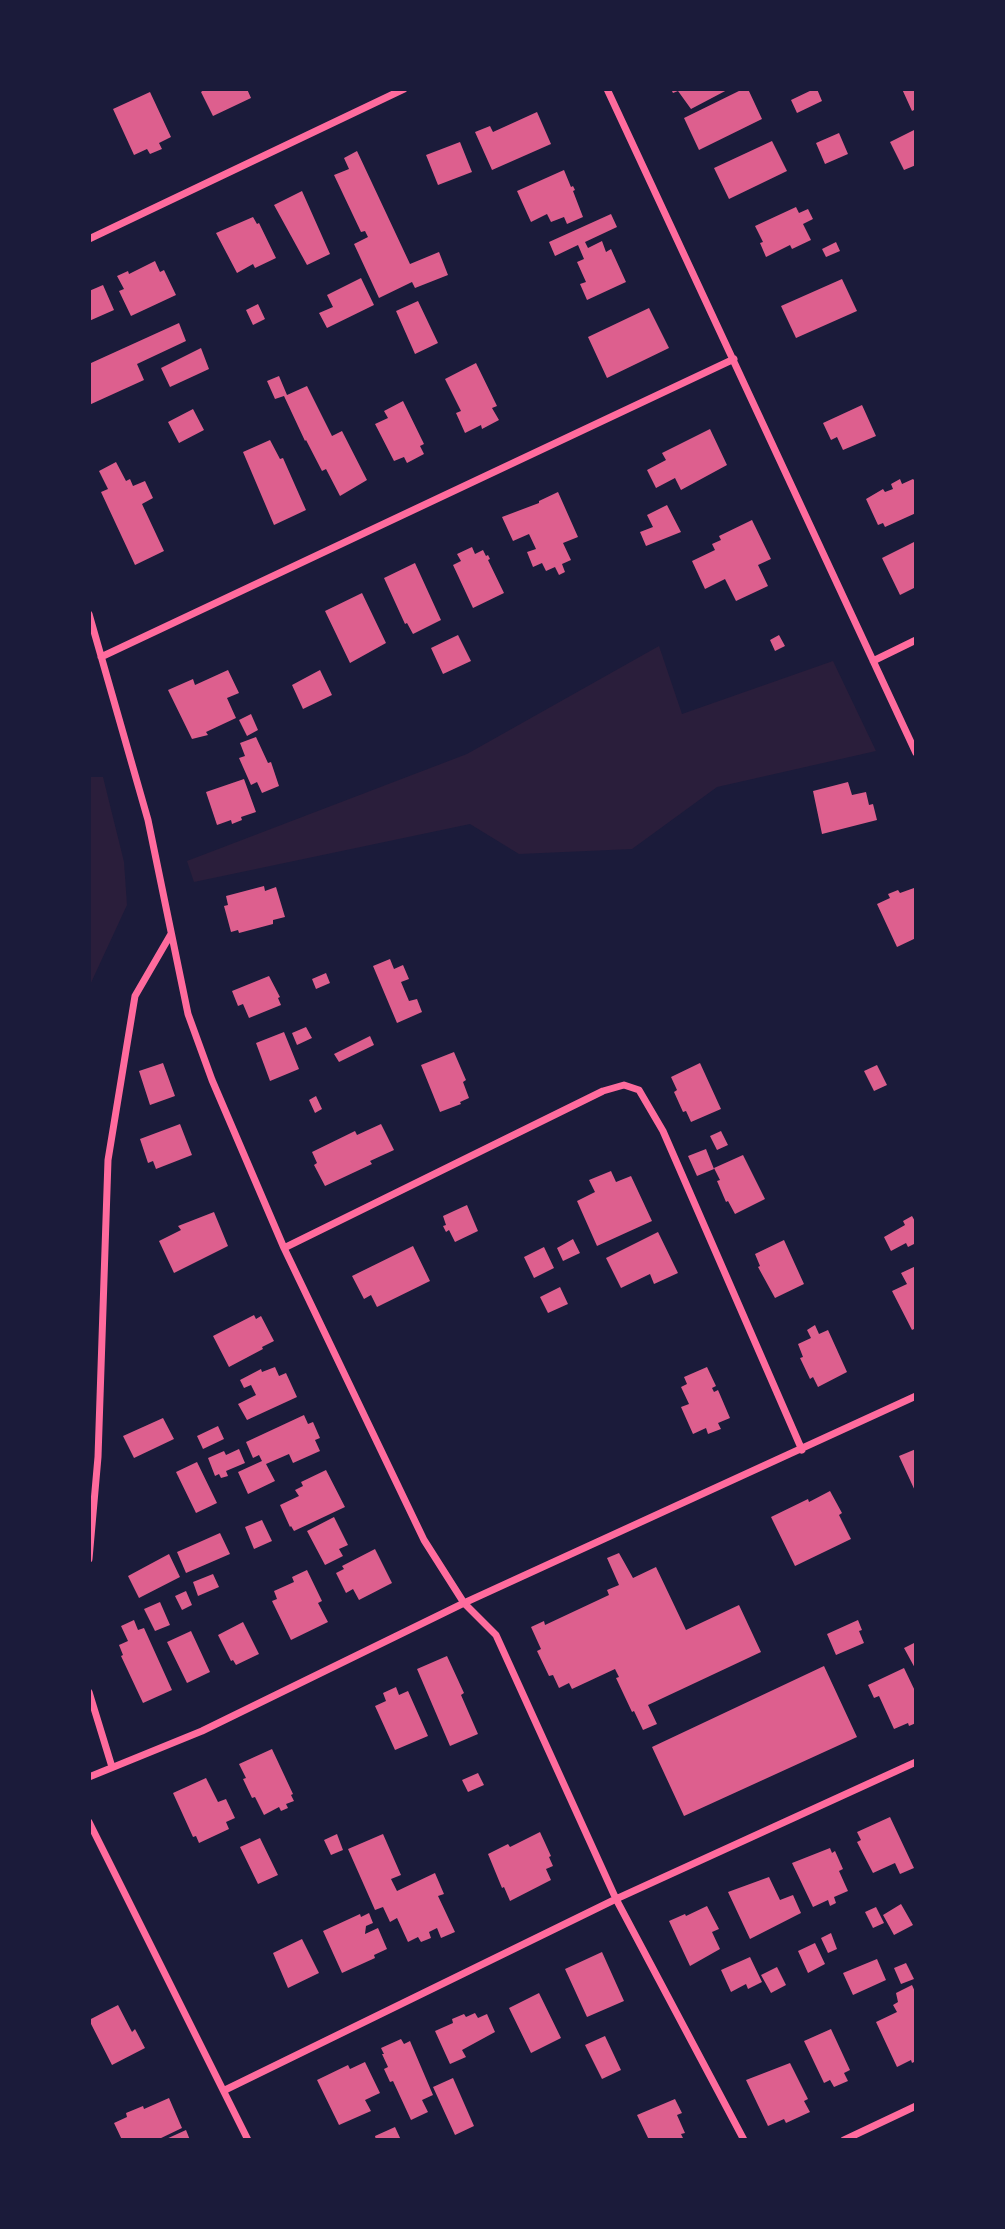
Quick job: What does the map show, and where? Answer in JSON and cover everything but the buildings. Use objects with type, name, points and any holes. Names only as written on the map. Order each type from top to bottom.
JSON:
[{"type":"street","points":[[89,239],[404,89]]},
{"type":"street","points":[[607,89],[916,753]]},
{"type":"street","points":[[101,657],[734,359]]},
{"type":"street","points":[[89,614],[148,820],[188,1014],[207,1067],[284,1248],[424,1540],[464,1603],[496,1636],[616,1899],[744,2140]]},
{"type":"street","points":[[873,661],[916,640]]},
{"type":"street","points":[[89,1559],[98,1457],[108,1160],[135,996],[172,933]]},
{"type":"street","points":[[284,1248],[603,1091],[624,1085],[639,1090],[663,1131],[802,1450]]},
{"type":"street","points":[[89,1777],[202,1731],[464,1603],[916,1396]]},
{"type":"street","points":[[89,1692],[112,1767]]},
{"type":"street","points":[[225,2090],[616,1899],[916,1762]]},
{"type":"street","points":[[89,1822],[248,2140]]},
{"type":"street","points":[[844,2140],[916,2106]]},
{"type":"shaded area","points":[[659,646],[682,714],[833,661],[876,751],[717,787],[632,849],[519,854],[470,824],[194,882],[187,861],[467,754]]},
{"type":"shaded area","points":[[89,777],[103,777],[124,862],[127,905],[89,987]]}]
